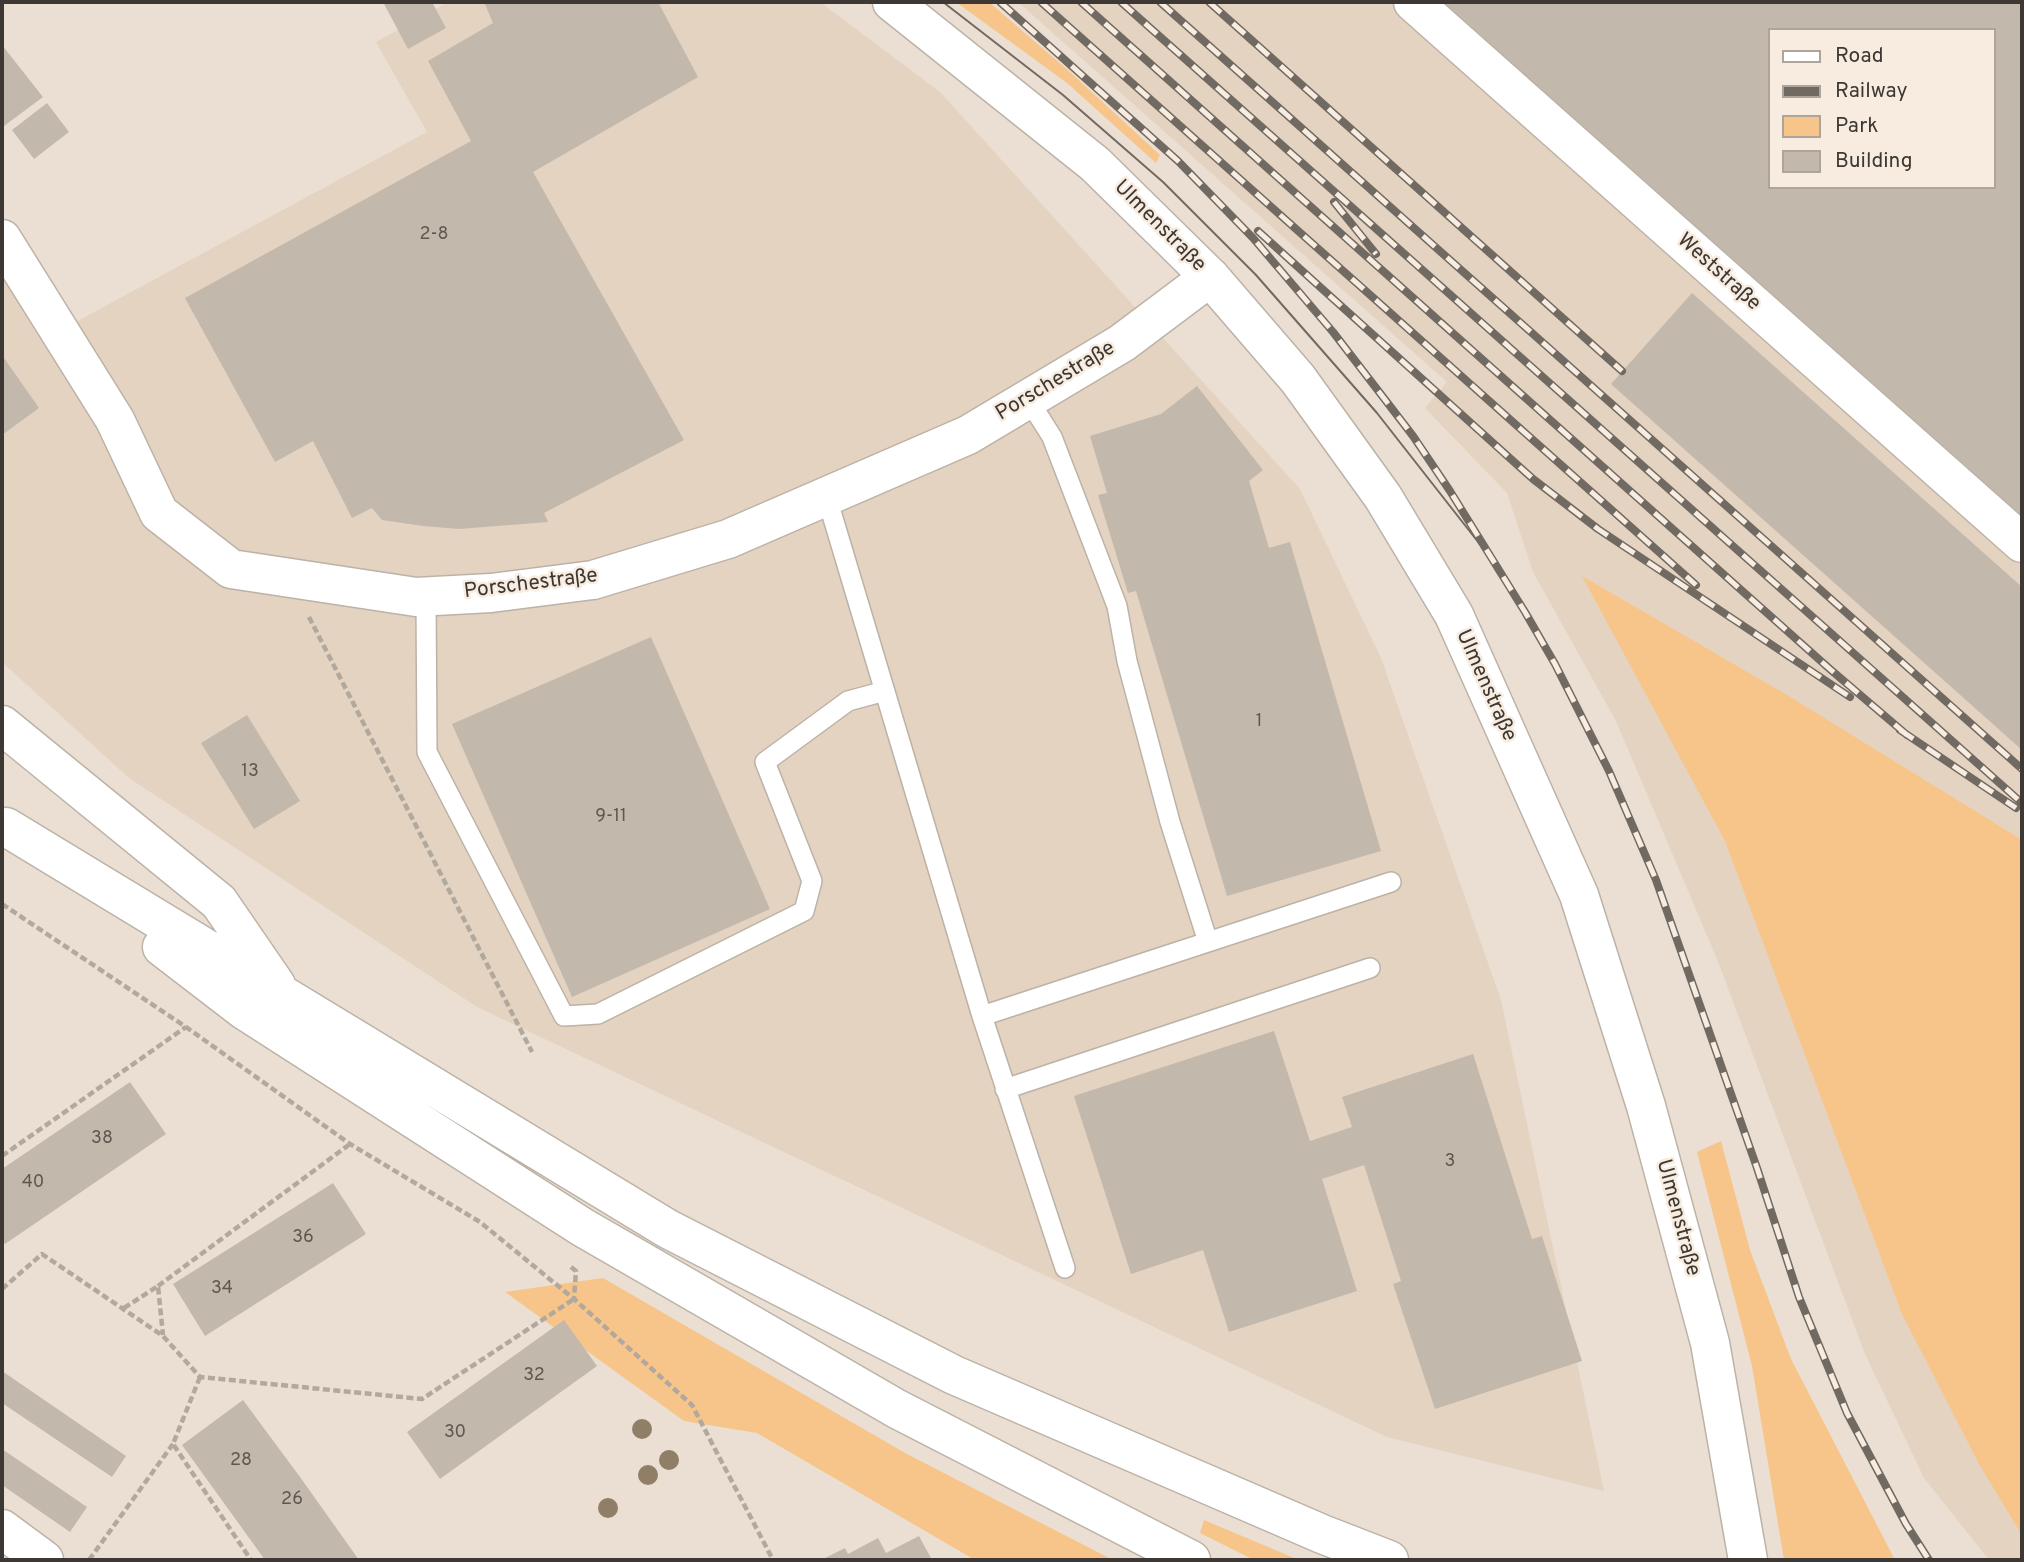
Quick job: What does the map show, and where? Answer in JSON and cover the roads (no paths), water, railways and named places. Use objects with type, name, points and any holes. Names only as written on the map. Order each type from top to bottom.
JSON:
[{"type":"main road","name":"Ulmenstraße","points":[[891,2],[1095,164],[1210,277],[1298,379],[1383,497],[1454,615],[1579,895],[1646,1106],[1710,1343],[1748,1560]]},
{"type":"main road","name":"Weststraße","points":[[1413,2],[2022,544]]},
{"type":"main road","name":"Porschestraße","points":[[2,239],[115,420],[159,513],[231,569],[426,596],[491,593],[593,580],[729,539],[968,435],[1122,343],[1210,277]]},
{"type":"main road","points":[[2,725],[219,902],[283,995]]},
{"type":"main road","points":[[4,826],[681,1236],[954,1375],[1322,1534],[1389,1560]]},
{"type":"main road","points":[[4,826],[244,1010],[570,1220],[897,1409],[1191,1560]]},
{"type":"main road","points":[[2,1529],[40,1559]]},
{"type":"lane","points":[[1028,399],[1052,437],[1117,606],[1127,661],[1170,822],[1208,942]]},
{"type":"lane","points":[[827,498],[982,1016],[1065,1268]]},
{"type":"lane","points":[[426,596],[426,752],[564,1016],[598,1014],[804,911],[812,881],[765,762],[848,701],[885,691]]},
{"type":"lane","points":[[982,1016],[1391,882]]},
{"type":"lane","points":[[1005,1089],[1370,968]]},
{"type":"tram line","points":[[943,2],[1063,95],[1163,182],[1256,275],[1377,413],[1493,561]]},
{"type":"railway","points":[[1000,2],[1178,161],[1253,238],[1333,332],[1413,436],[1525,612],[1555,664],[1609,771],[1656,880],[1757,1168],[1799,1297],[1847,1413],[1906,1524],[1929,1560]]},
{"type":"railway","points":[[1041,2],[1696,585]]},
{"type":"railway","points":[[1081,2],[1907,735]]},
{"type":"railway","points":[[1121,2],[2022,803]]},
{"type":"railway","points":[[1160,2],[2022,769]]},
{"type":"railway","points":[[1209,2],[1622,371]]},
{"type":"railway","points":[[1334,202],[1376,254]]},
{"type":"railway","points":[[1258,231],[1533,479],[1598,529],[1850,697]]},
{"type":"railway","points":[[1900,730],[2016,808]]}]
